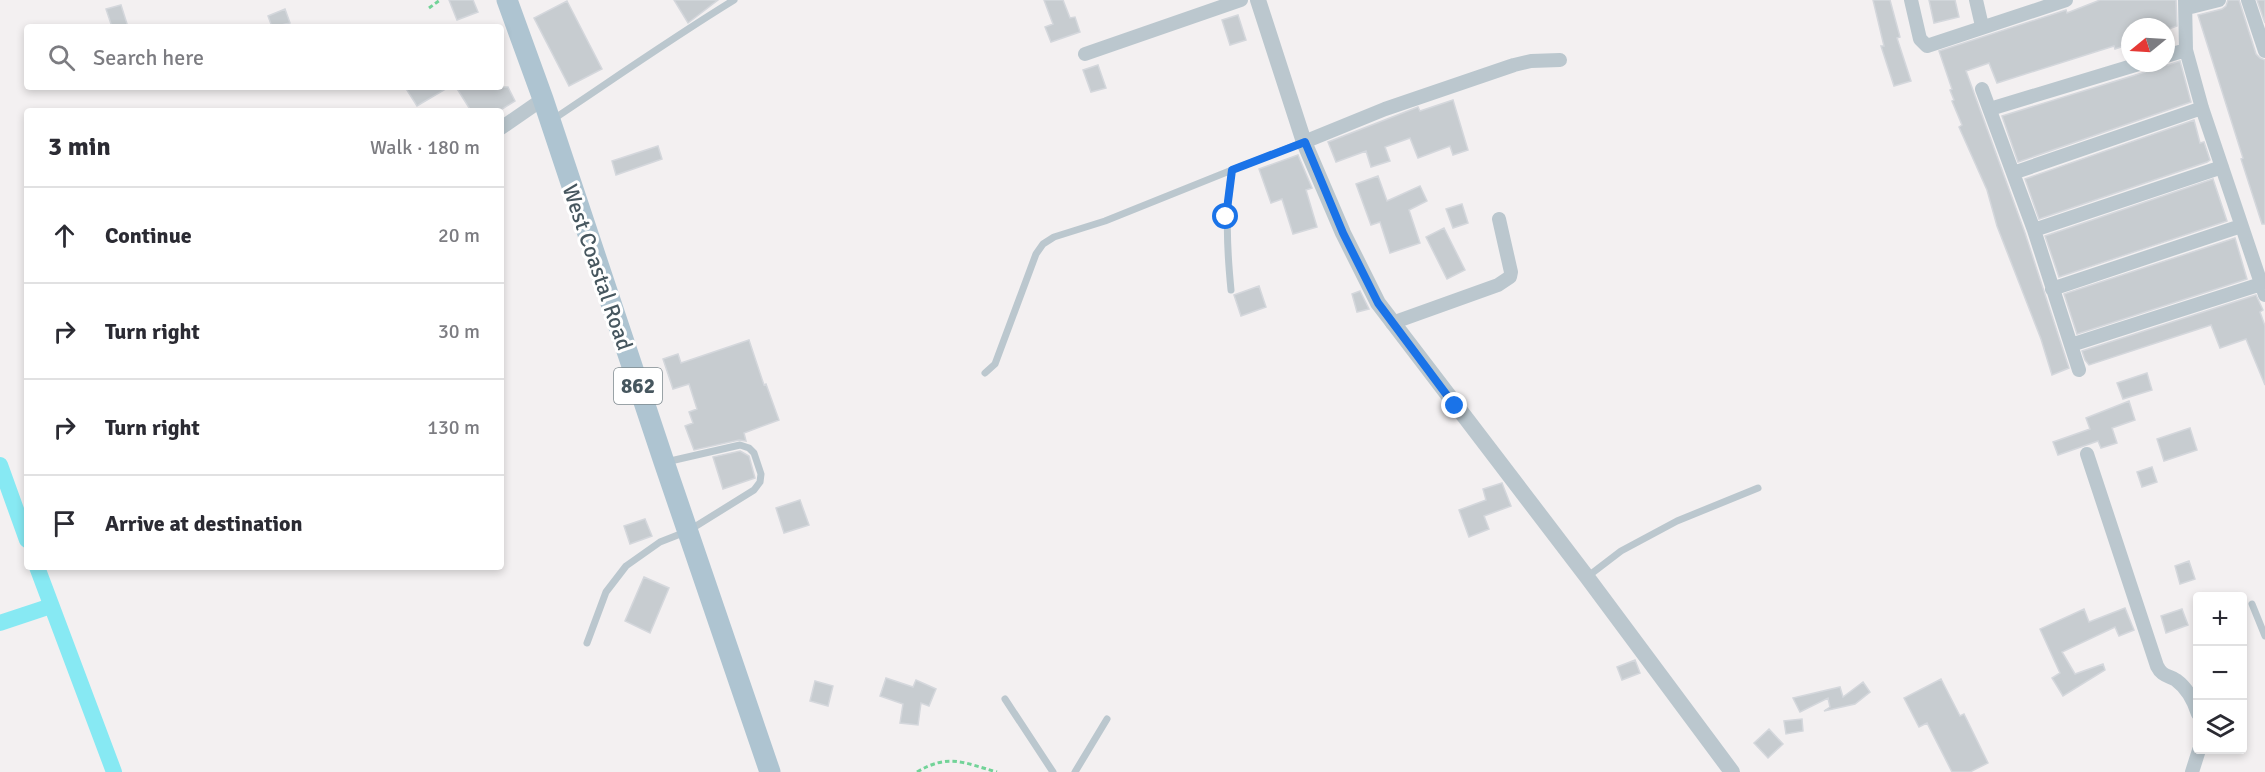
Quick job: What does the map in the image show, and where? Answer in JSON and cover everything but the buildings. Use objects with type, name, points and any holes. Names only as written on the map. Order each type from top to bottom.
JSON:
[{"type":"main road","name":"West Coastal Road","points":[[507,0],[543,99],[770,772]]},
{"type":"street","points":[[1085,54],[1241,0]]},
{"type":"street","points":[[1258,0],[1305,142],[1343,233],[1378,303],[1732,772]]},
{"type":"street","points":[[1911,0],[1920,39],[1927,46],[2048,2],[2066,0]]},
{"type":"street","points":[[1976,0],[1982,26]]},
{"type":"street","points":[[2071,345],[2263,290],[2202,108],[2186,50],[2186,4],[2219,0]]},
{"type":"street","points":[[2248,0],[2265,51]]},
{"type":"street","points":[[2175,53],[2186,50]]},
{"type":"street","points":[[1305,142],[1385,109],[1514,65],[1531,61],[1560,60]]},
{"type":"street","points":[[1990,109],[2121,69]]},
{"type":"street","points":[[1982,88],[2034,230],[2079,370]]},
{"type":"street","points":[[504,126],[543,99]]},
{"type":"street","points":[[2013,173],[2202,108]]},
{"type":"street","points":[[2034,230],[2222,167]]},
{"type":"street","points":[[1392,323],[1498,285],[1510,277],[1508,255],[1499,219]]},
{"type":"street","points":[[2052,289],[2241,226]]},
{"type":"street","points":[[2086,454],[2157,666],[2163,676],[2176,681],[2188,693],[2193,704]]},
{"type":"street","points":[[2192,772],[2198,754]]},
{"type":"lane","points":[[550,122],[690,27],[734,0]]},
{"type":"lane","points":[[985,373],[995,364],[1028,273],[1043,244],[1054,237],[1105,221],[1305,142]]},
{"type":"lane","points":[[1231,290],[1226,217],[1232,170]]},
{"type":"lane","points":[[587,643],[606,592],[626,566],[660,542],[688,531],[754,489],[760,482],[754,453],[749,448],[740,445],[664,462]]},
{"type":"lane","points":[[1587,577],[1621,551],[1677,521],[1758,488]]},
{"type":"lane","points":[[2252,604],[2265,636]]},
{"type":"lane","points":[[1005,699],[1053,772]]},
{"type":"lane","points":[[1075,772],[1107,719]]},
{"type":"path","points":[[429,8],[440,0]]},
{"type":"path","points":[[917,772],[932,763],[946,760],[997,772]]},
{"type":"waterway","points":[[0,465],[24,532]]},
{"type":"waterway","points":[[38,570],[114,772]]},
{"type":"waterway","points":[[0,623],[51,606]]},
{"type":"route","points":[[1226,217],[1232,170],[1305,142],[1343,233],[1378,303],[1455,406]]}]
